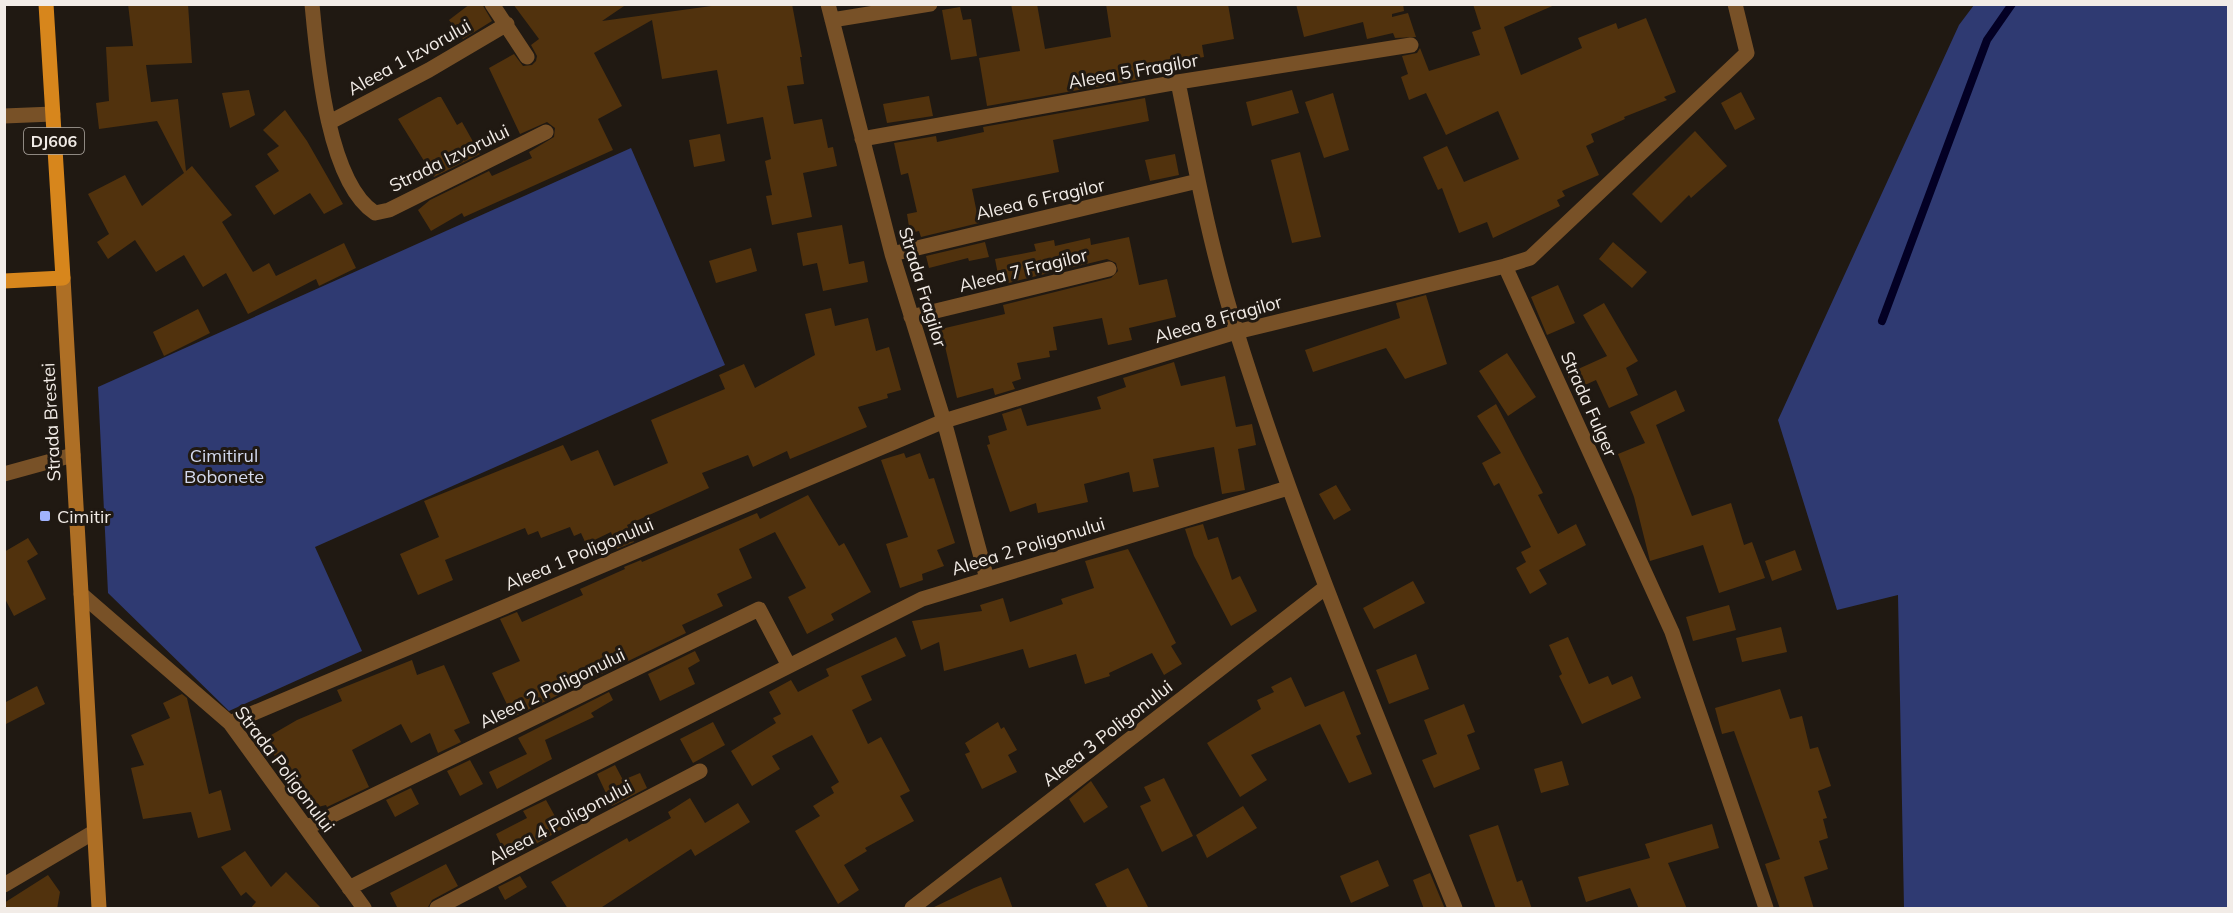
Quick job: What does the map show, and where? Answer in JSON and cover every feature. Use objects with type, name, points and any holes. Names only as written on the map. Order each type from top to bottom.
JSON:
[{"type":"main road","name":"Strada Brestei","points":[[46,4],[99,909]]},
{"type":"main road","points":[[4,281],[63,278]]},
{"type":"street","name":"Strada Izvorului","points":[[312,4],[320,87],[330,122],[349,180],[375,213],[389,210],[546,132]]},
{"type":"street","points":[[492,4],[528,57]]},
{"type":"street","name":"Strada Fragilor","points":[[828,4],[891,254],[944,421],[987,579]]},
{"type":"street","points":[[832,20],[930,4]]},
{"type":"street","points":[[1505,266],[1530,258],[1747,53],[1735,4]]},
{"type":"street","name":"Aleea 1 Izvorului","points":[[330,122],[429,70],[507,24]]},
{"type":"street","name":"Aleea 5 Fragilor","points":[[862,139],[1178,82],[1411,45]]},
{"type":"street","points":[[1178,82],[1198,181],[1236,332],[1288,488],[1455,909]]},
{"type":"street","points":[[4,116],[53,114]]},
{"type":"street","name":"Aleea 6 Fragilor","points":[[891,254],[1198,181]]},
{"type":"street","name":"Aleea 8 Fragilor","points":[[944,421],[1236,332],[1505,266]]},
{"type":"street","name":"Strada Fulger","points":[[1505,266],[1672,632],[1766,909]]},
{"type":"street","name":"Aleea 7 Fragilor","points":[[911,317],[1109,269]]},
{"type":"street","name":"Aleea 1 Poligonului","points":[[230,723],[944,421]]},
{"type":"street","points":[[4,474],[73,455]]},
{"type":"street","name":"Aleea 2 Poligonului","points":[[349,888],[788,664],[922,599],[1288,488]]},
{"type":"street","name":"Aleea 3 Poligonului","points":[[912,909],[1326,587]]},
{"type":"street","name":"Strada Poligonului","points":[[81,594],[230,723],[364,909]]},
{"type":"street","name":"Aleea 2 Poligonului","points":[[306,828],[759,609],[788,664]]},
{"type":"street","name":"Aleea 4 Poligonului","points":[[437,909],[700,771]]},
{"type":"street","points":[[4,885],[94,832]]},
{"type":"green space","points":[[1974,5],[2228,5],[2228,908],[1904,908],[1898,595],[1837,610],[1778,420],[1959,25]]},
{"type":"green space","name":"Cimitirul Bobonete","points":[[631,148],[725,365],[315,547],[362,651],[229,711],[108,593],[98,387]]},
{"type":"building","points":[[128,4],[188,4],[192,63],[146,65],[151,102],[178,99],[186,171],[192,166],[232,215],[222,222],[253,272],[269,263],[276,276],[344,243],[356,268],[319,286],[316,279],[248,314],[226,273],[203,287],[184,255],[156,272],[135,240],[108,259],[97,242],[109,234],[88,194],[125,175],[142,206],[184,173],[157,121],[99,129],[96,103],[109,101],[106,47],[133,46]]},
{"type":"building","points":[[470,4],[482,4],[492,21],[463,39],[449,20]]},
{"type":"building","points":[[513,4],[627,4],[602,21],[726,4],[792,4],[802,57],[800,57],[804,84],[787,86],[794,124],[822,119],[828,148],[833,147],[837,166],[803,173],[812,217],[772,225],[766,196],[772,195],[765,161],[771,159],[763,117],[727,124],[717,70],[662,79],[652,20],[594,53],[622,106],[598,119],[613,150],[464,217],[462,213],[431,231],[418,210],[430,200],[489,171],[492,176],[532,158],[529,152],[554,137],[555,128],[547,122],[520,134],[489,68],[514,54],[523,66],[532,65],[536,61],[537,56],[531,45],[539,39]]},
{"type":"building","points":[[1011,4],[1037,4],[1045,49],[1111,37],[1106,4],[1228,4],[1234,39],[1202,45],[1204,57],[1139,68],[1141,79],[987,106],[979,58],[1020,51]]},
{"type":"building","points":[[1296,4],[1403,4],[1404,11],[1392,14],[1392,17],[1408,13],[1416,37],[1395,38],[1393,33],[1367,39],[1363,22],[1304,37]]},
{"type":"building","points":[[1473,4],[1557,4],[1504,27],[1521,75],[1582,48],[1578,38],[1616,23],[1618,29],[1646,18],[1676,92],[1664,97],[1667,100],[1624,117],[1625,119],[1591,134],[1594,142],[1586,146],[1599,175],[1562,191],[1565,196],[1557,200],[1560,206],[1493,238],[1487,222],[1459,233],[1442,188],[1438,190],[1423,157],[1447,146],[1464,182],[1519,159],[1498,111],[1446,135],[1426,93],[1409,100],[1401,77],[1408,74],[1402,56],[1417,53],[1420,48],[1429,71],[1480,55],[1472,32],[1481,29]]},
{"type":"building","points":[[960,7],[963,20],[971,19],[977,56],[951,60],[942,10]]},
{"type":"building","points":[[249,90],[255,115],[230,128],[222,93]]},
{"type":"building","points":[[1292,90],[1299,113],[1252,126],[1246,102]]},
{"type":"building","points":[[1741,92],[1755,119],[1735,130],[1721,103]]},
{"type":"building","points":[[1333,93],[1349,150],[1324,158],[1305,102]]},
{"type":"building","points":[[929,96],[933,116],[887,123],[883,104]]},
{"type":"building","points":[[441,97],[457,125],[462,122],[480,154],[434,177],[398,119]]},
{"type":"building","points":[[1145,98],[1149,121],[1053,140],[1059,172],[972,189],[979,223],[921,237],[919,231],[910,233],[907,214],[917,212],[908,173],[901,175],[894,143],[936,136],[937,142],[984,132],[983,127]]},
{"type":"building","points":[[285,110],[307,141],[343,204],[324,214],[310,193],[274,215],[255,186],[279,171],[267,154],[279,146],[263,130]]},
{"type":"building","points":[[1695,131],[1727,166],[1691,198],[1689,195],[1661,223],[1632,194]]},
{"type":"building","points":[[720,134],[725,161],[694,167],[689,140]]},
{"type":"building","points":[[1300,152],[1321,237],[1292,243],[1271,160]]},
{"type":"building","points":[[1175,154],[1179,175],[1150,181],[1145,160]]},
{"type":"building","points":[[842,225],[849,264],[864,261],[868,282],[823,291],[817,263],[803,266],[797,233]]},
{"type":"building","points":[[1129,237],[1139,285],[1167,279],[1176,317],[1129,328],[1132,340],[1108,345],[1102,318],[1053,327],[1057,350],[1049,351],[1050,357],[1017,363],[1021,379],[1012,382],[1015,389],[995,395],[993,388],[957,398],[941,329],[1005,314],[1003,305],[1111,278],[1118,271],[1116,263],[1107,259],[1000,285],[995,259],[1036,251],[1034,244],[1054,240],[1055,246],[1090,238],[1091,245]]},
{"type":"building","points":[[985,242],[989,257],[969,261],[968,258],[929,268],[926,256]]},
{"type":"building","points":[[1613,242],[1647,272],[1632,288],[1599,259]]},
{"type":"building","points":[[751,248],[757,271],[716,283],[709,261]]},
{"type":"building","points":[[1558,285],[1575,323],[1547,335],[1531,297]]},
{"type":"building","points":[[1426,295],[1447,364],[1405,379],[1386,348],[1313,372],[1305,350],[1400,318],[1396,303]]},
{"type":"building","points":[[1604,303],[1638,361],[1626,368],[1638,395],[1609,408],[1596,380],[1574,390],[1567,374],[1607,356],[1583,315]]},
{"type":"building","points":[[831,308],[835,326],[868,318],[876,351],[889,347],[901,390],[887,394],[888,398],[858,407],[867,427],[790,459],[787,451],[753,467],[748,455],[702,473],[709,488],[627,525],[634,542],[617,549],[611,532],[586,544],[581,533],[574,536],[570,527],[541,538],[538,531],[528,535],[525,528],[445,560],[453,580],[418,595],[400,554],[439,537],[424,501],[563,445],[571,461],[598,450],[614,486],[668,463],[651,420],[725,389],[719,375],[744,364],[755,388],[815,355],[805,314]]},
{"type":"building","points":[[198,309],[210,333],[164,356],[153,332]]},
{"type":"building","points":[[1507,353],[1536,397],[1508,416],[1479,371]]},
{"type":"building","points":[[1174,362],[1181,386],[1225,376],[1236,427],[1252,424],[1256,445],[1238,449],[1245,490],[1222,494],[1214,447],[1153,459],[1159,487],[1133,492],[1129,472],[1084,484],[1088,502],[1038,513],[1036,503],[1010,512],[987,445],[990,444],[988,436],[1007,430],[1002,414],[1021,408],[1027,426],[1101,409],[1097,397],[1126,387],[1123,378]]},
{"type":"building","points":[[1676,390],[1685,411],[1656,425],[1692,516],[1731,503],[1744,545],[1752,542],[1765,578],[1719,593],[1703,545],[1650,561],[1634,497],[1618,454],[1645,443],[1630,412]]},
{"type":"building","points":[[1496,404],[1543,493],[1538,495],[1558,534],[1576,524],[1586,545],[1539,570],[1547,584],[1530,594],[1516,568],[1526,562],[1521,552],[1531,547],[1499,483],[1494,486],[1482,463],[1501,453],[1477,416]]},
{"type":"building","points":[[904,453],[906,458],[920,453],[929,479],[934,478],[955,543],[937,550],[944,566],[922,574],[923,580],[900,588],[886,544],[908,537],[881,460]]},
{"type":"building","points":[[1336,485],[1351,510],[1334,520],[1319,494]]},
{"type":"building","points":[[808,495],[839,546],[844,543],[871,592],[831,614],[834,620],[807,634],[788,597],[806,588],[775,532],[739,549],[752,578],[717,594],[723,606],[682,625],[686,633],[513,717],[492,673],[520,661],[500,619],[517,612],[522,622],[583,595],[580,589],[625,569],[624,567],[641,560],[642,562],[757,513],[760,519]]},
{"type":"building","points":[[1203,524],[1208,540],[1218,537],[1232,580],[1240,576],[1257,611],[1231,626],[1194,556],[1185,529]]},
{"type":"building","points":[[28,538],[38,554],[27,561],[46,599],[14,616],[4,597],[4,552]]},
{"type":"building","points":[[1128,549],[1176,643],[1171,646],[1182,664],[1164,675],[1152,653],[1109,673],[1110,676],[1085,684],[1076,654],[1029,668],[1023,649],[944,671],[939,642],[921,650],[912,621],[982,611],[980,605],[1003,598],[1010,622],[1063,604],[1061,599],[1094,588],[1085,561]]},
{"type":"building","points":[[1795,550],[1802,570],[1772,581],[1765,561]]},
{"type":"building","points":[[1413,581],[1425,603],[1374,629],[1363,608]]},
{"type":"building","points":[[1729,605],[1736,630],[1693,641],[1686,617]]},
{"type":"building","points":[[1781,627],[1787,652],[1742,662],[1736,638]]},
{"type":"building","points":[[896,637],[906,656],[861,676],[872,700],[852,710],[868,744],[881,737],[910,791],[900,796],[914,821],[865,848],[867,851],[844,865],[859,890],[838,904],[795,831],[820,816],[813,806],[834,793],[831,787],[839,782],[812,735],[772,756],[780,769],[752,786],[731,751],[776,723],[773,718],[781,714],[769,692],[791,680],[798,692],[829,676],[826,669]]},
{"type":"building","points":[[1568,637],[1589,684],[1608,676],[1612,685],[1632,676],[1641,698],[1582,724],[1559,676],[1562,674],[1549,645]]},
{"type":"building","points":[[695,651],[700,661],[688,668],[695,684],[660,701],[648,674]]},
{"type":"building","points":[[1416,654],[1429,689],[1389,704],[1376,670]]},
{"type":"building","points":[[412,660],[417,675],[444,665],[470,723],[454,730],[461,742],[438,753],[430,733],[411,743],[401,724],[352,750],[369,787],[327,807],[326,805],[310,809],[297,785],[290,788],[266,738],[297,720],[342,701],[337,690]]},
{"type":"building","points":[[1291,677],[1305,707],[1344,691],[1361,734],[1356,736],[1372,774],[1349,783],[1320,724],[1251,755],[1267,780],[1240,797],[1207,743],[1261,709],[1257,700],[1274,692],[1271,687]]},
{"type":"building","points":[[37,686],[45,704],[4,725],[4,703]]},
{"type":"building","points":[[1780,689],[1790,719],[1802,716],[1810,749],[1818,747],[1831,786],[1818,791],[1827,818],[1823,819],[1828,838],[1819,841],[1828,869],[1804,877],[1814,909],[1780,909],[1765,864],[1780,859],[1734,731],[1722,734],[1715,708]]},
{"type":"building","points":[[609,692],[613,700],[591,713],[594,717],[545,740],[552,759],[497,789],[489,772],[527,754],[518,738]]},
{"type":"building","points":[[182,694],[187,698],[209,794],[221,790],[231,830],[198,838],[191,812],[143,819],[131,768],[144,765],[131,735],[170,718],[163,703]]},
{"type":"building","points":[[1464,704],[1475,732],[1467,735],[1480,769],[1434,788],[1422,760],[1437,754],[1424,720]]},
{"type":"building","points":[[713,722],[725,745],[693,763],[680,739]]},
{"type":"building","points":[[998,722],[1001,729],[1004,727],[1017,750],[1008,755],[1017,772],[982,789],[965,754],[970,752],[965,743]]},
{"type":"building","points":[[470,760],[483,784],[460,796],[447,771]]},
{"type":"building","points":[[1562,761],[1569,785],[1541,793],[1534,769]]},
{"type":"building","points":[[615,765],[623,780],[640,773],[647,788],[612,806],[597,774]]},
{"type":"building","points":[[1164,778],[1193,836],[1162,852],[1140,806],[1151,801],[1144,787]]},
{"type":"building","points":[[1091,781],[1108,807],[1084,823],[1069,799]]},
{"type":"building","points":[[411,788],[419,804],[395,817],[386,800]]},
{"type":"building","points":[[690,798],[705,823],[738,803],[750,822],[695,856],[691,849],[599,909],[568,909],[551,882],[627,838],[629,842],[671,818],[668,812]]},
{"type":"building","points":[[546,800],[562,829],[508,860],[496,834],[527,818],[523,811]]},
{"type":"building","points":[[1243,806],[1257,828],[1207,858],[1196,835]]},
{"type":"building","points":[[1712,824],[1719,848],[1668,863],[1687,909],[1639,909],[1630,888],[1586,902],[1578,877],[1650,858],[1645,844]]},
{"type":"building","points":[[1498,825],[1517,882],[1522,880],[1532,909],[1496,909],[1469,835]]},
{"type":"building","points":[[245,851],[271,887],[286,872],[322,909],[250,909],[256,902],[246,892],[241,896],[221,867]]},
{"type":"building","points":[[1378,860],[1389,886],[1351,903],[1340,876]]},
{"type":"building","points":[[446,864],[458,886],[432,900],[427,909],[398,909],[390,893]]},
{"type":"building","points":[[1128,868],[1149,909],[1108,909],[1095,884]]},
{"type":"building","points":[[1430,873],[1445,909],[1424,909],[1413,880]]},
{"type":"building","points":[[48,875],[60,892],[57,909],[4,909],[4,903]]},
{"type":"building","points":[[520,876],[527,887],[505,900],[498,887]]},
{"type":"building","points":[[1001,877],[1013,909],[930,909],[974,888]]},
{"type":"waterway","points":[[1882,321],[1987,40],[2012,4]]},
{"type":"place","name":"Cimitir","points":[[45,516]]}]
